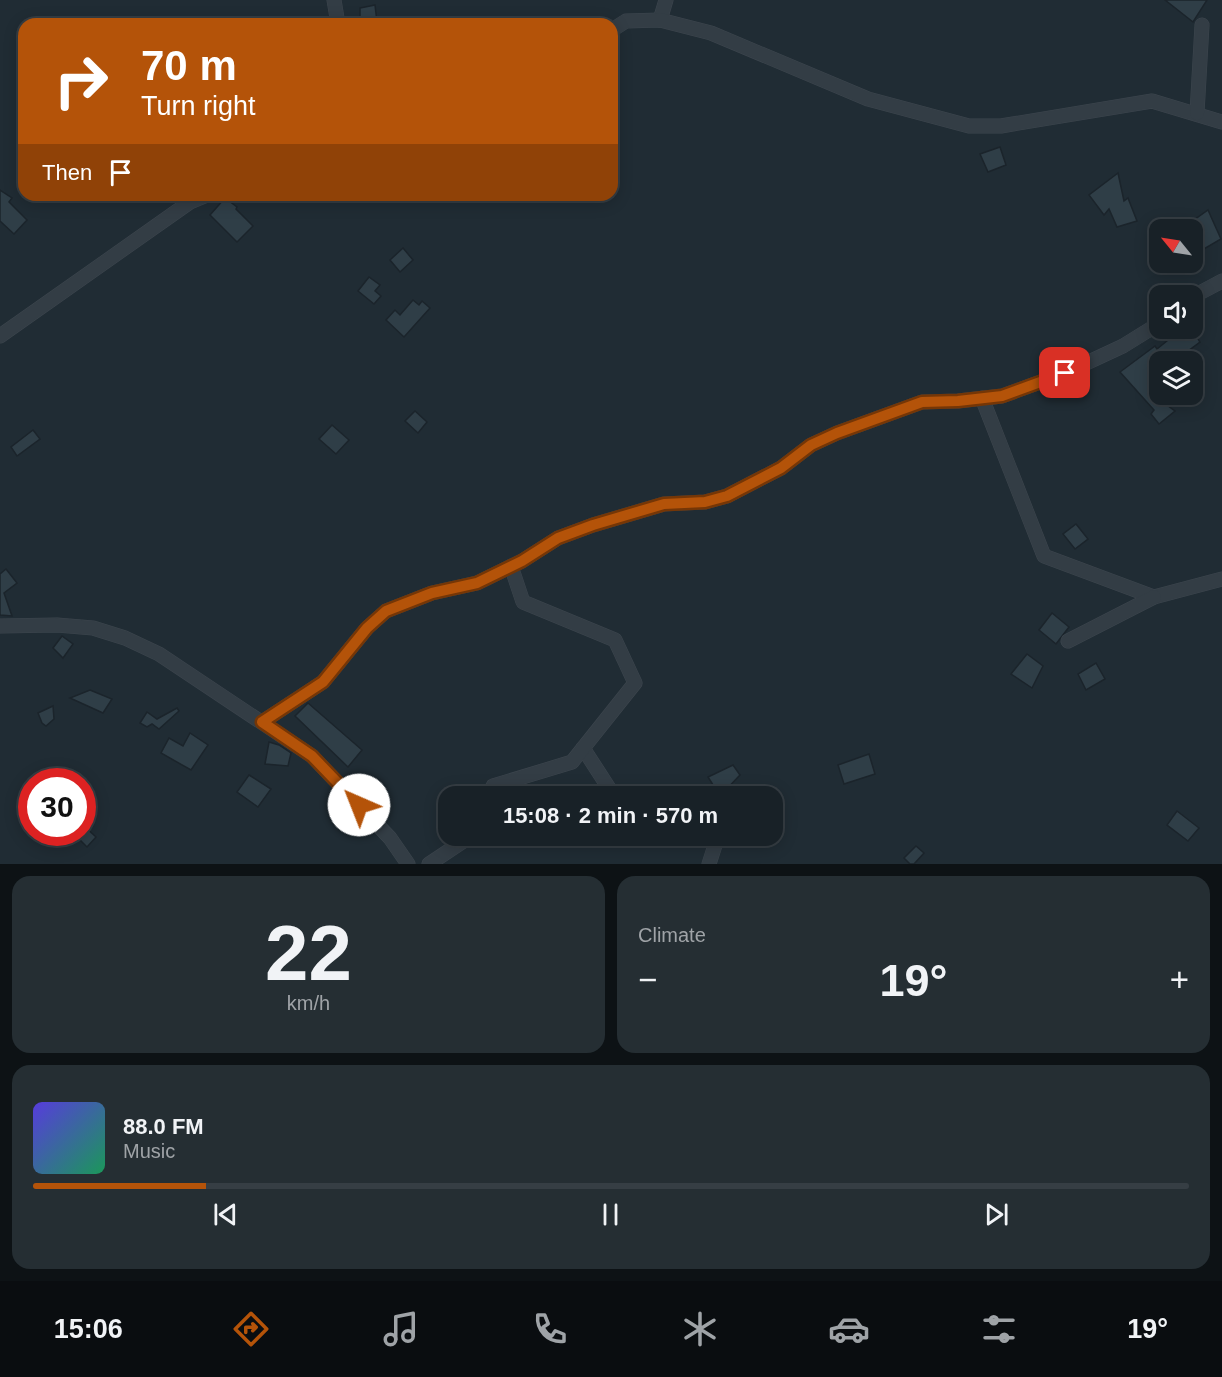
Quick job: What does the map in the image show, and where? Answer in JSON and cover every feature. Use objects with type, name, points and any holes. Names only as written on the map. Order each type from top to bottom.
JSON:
[{"type":"street","points":[[334,0],[337,18]]},
{"type":"street","points":[[660,20],[666,0]]},
{"type":"street","points":[[618,26],[626,21],[660,20],[711,33],[868,99],[969,126],[1001,126],[1152,101],[1222,122]]},
{"type":"street","points":[[1197,113],[1202,25]]},
{"type":"street","points":[[0,336],[192,201]]},
{"type":"street","points":[[1203,291],[1222,281]]},
{"type":"street","points":[[262,722],[323,682],[367,628],[386,611],[432,593],[477,583],[558,538],[593,525],[664,504],[705,502],[727,496],[781,468],[811,445],[922,402],[1002,396],[1065,373],[1123,346],[1149,330]]},
{"type":"street","points":[[982,398],[1044,556],[1154,597]]},
{"type":"street","points":[[494,786],[572,762],[635,683],[615,640],[522,602],[511,566]]},
{"type":"street","points":[[1068,641],[1154,597],[1222,579]]},
{"type":"street","points":[[0,626],[57,625],[93,628],[125,638],[159,654],[312,756],[390,838],[408,864]]},
{"type":"street","points":[[583,748],[608,786]]},
{"type":"street","points":[[429,864],[456,846]]},
{"type":"street","points":[[710,864],[715,846]]},
{"type":"building","points":[[1165,0],[1207,0],[1193,22]]},
{"type":"building","points":[[375,5],[377,18],[360,18],[360,8]]},
{"type":"building","points":[[1000,147],[1006,165],[988,172],[980,154]]},
{"type":"building","points":[[1118,173],[1124,201],[1128,198],[1137,221],[1117,227],[1109,209],[1104,215],[1089,195]]},
{"type":"building","points":[[0,190],[12,198],[9,202],[27,220],[14,234],[0,221]]},
{"type":"building","points":[[222,201],[229,201],[253,226],[237,242],[210,215]]},
{"type":"building","points":[[1208,210],[1221,239],[1203,250],[1203,219],[1195,219]]},
{"type":"building","points":[[403,248],[413,260],[400,272],[390,260]]},
{"type":"building","points":[[369,277],[380,285],[375,291],[381,296],[374,304],[358,291]]},
{"type":"building","points":[[413,300],[419,305],[422,301],[430,308],[404,337],[386,320],[395,310],[400,315]]},
{"type":"building","points":[[1169,339],[1198,339],[1200,342],[1188,351],[1149,351],[1149,404],[1120,372],[1155,346],[1157,349]]},
{"type":"building","points":[[1150,405],[1167,405],[1175,411],[1159,424],[1151,414],[1154,410]]},
{"type":"building","points":[[415,411],[427,422],[418,433],[405,421]]},
{"type":"building","points":[[332,425],[349,440],[336,454],[319,439]]},
{"type":"building","points":[[33,430],[40,439],[17,456],[11,447]]},
{"type":"building","points":[[1076,524],[1088,539],[1075,549],[1063,534]]},
{"type":"building","points":[[6,569],[17,583],[4,593],[12,616],[0,615],[0,574]]},
{"type":"building","points":[[1052,613],[1069,627],[1056,644],[1039,630]]},
{"type":"building","points":[[62,636],[73,644],[63,658],[53,648]]},
{"type":"building","points":[[1027,654],[1043,666],[1032,688],[1011,674]]},
{"type":"building","points":[[1096,663],[1105,679],[1086,690],[1078,674]]},
{"type":"building","points":[[90,690],[112,699],[103,713],[70,698]]},
{"type":"building","points":[[308,703],[362,750],[348,767],[295,716]]},
{"type":"building","points":[[53,706],[54,719],[46,726],[42,723],[38,713]]},
{"type":"building","points":[[177,708],[179,711],[159,729],[152,724],[147,727],[140,723],[147,712],[157,719]]},
{"type":"building","points":[[190,733],[208,745],[191,770],[161,753],[169,738],[183,746]]},
{"type":"building","points":[[269,742],[291,753],[288,766],[265,764]]},
{"type":"building","points":[[869,754],[875,774],[844,784],[838,765]]},
{"type":"building","points":[[733,765],[740,775],[730,786],[714,786],[708,777]]},
{"type":"building","points":[[249,775],[271,789],[258,807],[237,792]]},
{"type":"building","points":[[1177,811],[1199,828],[1188,841],[1167,825]]},
{"type":"building","points":[[916,846],[924,853],[914,864],[910,864],[904,858]]},
{"type":"route","points":[[359,805],[312,756],[262,722],[323,682],[367,628],[386,611],[432,593],[477,583],[522,561],[558,538],[593,525],[664,504],[705,502],[727,496],[781,468],[811,445],[922,402],[1002,396],[1065,373]]}]
